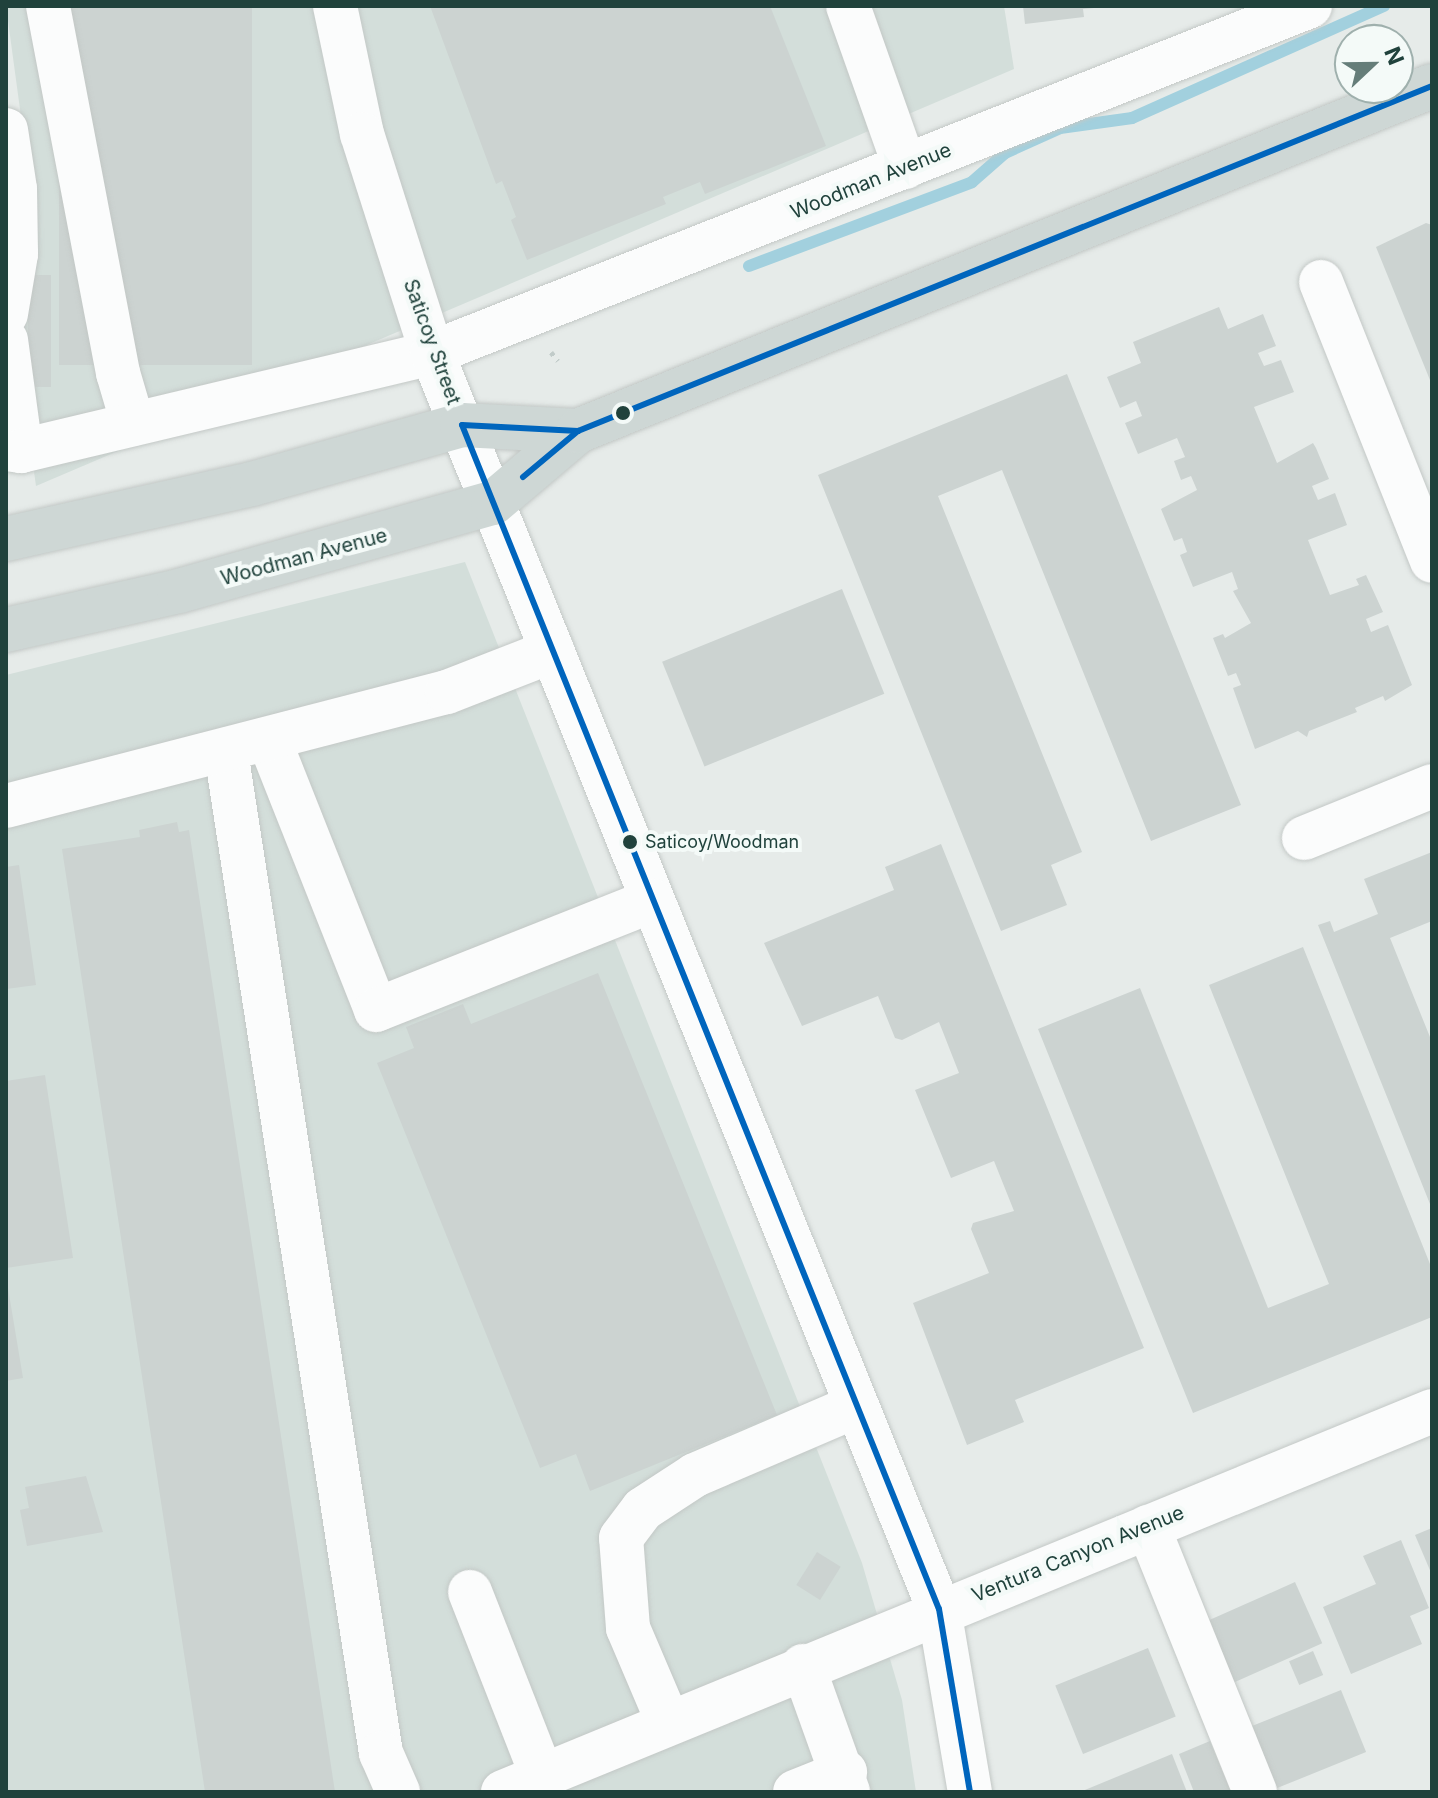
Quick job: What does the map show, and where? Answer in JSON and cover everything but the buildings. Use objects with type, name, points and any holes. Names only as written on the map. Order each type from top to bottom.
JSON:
[{"type":"main road","name":"Woodman Avenue","points":[[6,630],[236,576],[493,503],[578,431],[1432,86]]},
{"type":"main road","name":"Woodman Avenue","points":[[6,539],[252,484],[462,425],[578,431]]},
{"type":"street","points":[[48,6],[118,373],[133,424]]},
{"type":"street","name":"Saticoy Street","points":[[335,6],[362,134],[432,353],[939,1609],[970,1792]]},
{"type":"street","points":[[848,6],[905,167]]},
{"type":"street","name":"Woodman Avenue","points":[[14,450],[432,353],[905,167],[1242,19],[1310,6]]},
{"type":"street","points":[[6,130],[15,189],[16,254],[6,314]]},
{"type":"street","points":[[1321,282],[1432,561]]},
{"type":"street","points":[[6,340],[14,450]]},
{"type":"street","points":[[6,806],[270,742],[447,692],[552,651]]},
{"type":"street","points":[[270,742],[376,1010],[652,901]]},
{"type":"street","points":[[226,752],[381,1753],[398,1792]]},
{"type":"street","points":[[1304,838],[1432,786]]},
{"type":"street","points":[[668,1722],[628,1628],[621,1538],[643,1509],[695,1475],[856,1406]]},
{"type":"street","name":"Ventura Canyon Avenue","points":[[523,1784],[939,1609],[1432,1411]]},
{"type":"street","points":[[1148,1527],[1255,1792]]},
{"type":"street","points":[[470,1592],[523,1784]]},
{"type":"street","points":[[795,1792],[847,1782],[803,1666]]},
{"type":"shaded area","points":[[6,6],[1004,6],[1014,69],[36,486],[13,324],[30,183]]},
{"type":"shaded area","points":[[465,562],[862,1563],[902,1700],[916,1792],[6,1792],[6,675]]},
{"type":"waterway","points":[[749,266],[972,182],[1005,153],[1060,128],[1132,118],[1384,6]]},
{"type":"transit line","points":[[523,477],[578,431],[1432,86]]},
{"type":"transit line","points":[[578,431],[462,425],[939,1609],[970,1792]]},
{"type":"place","name":"Saticoy/Woodman","points":[[630,842]]}]
